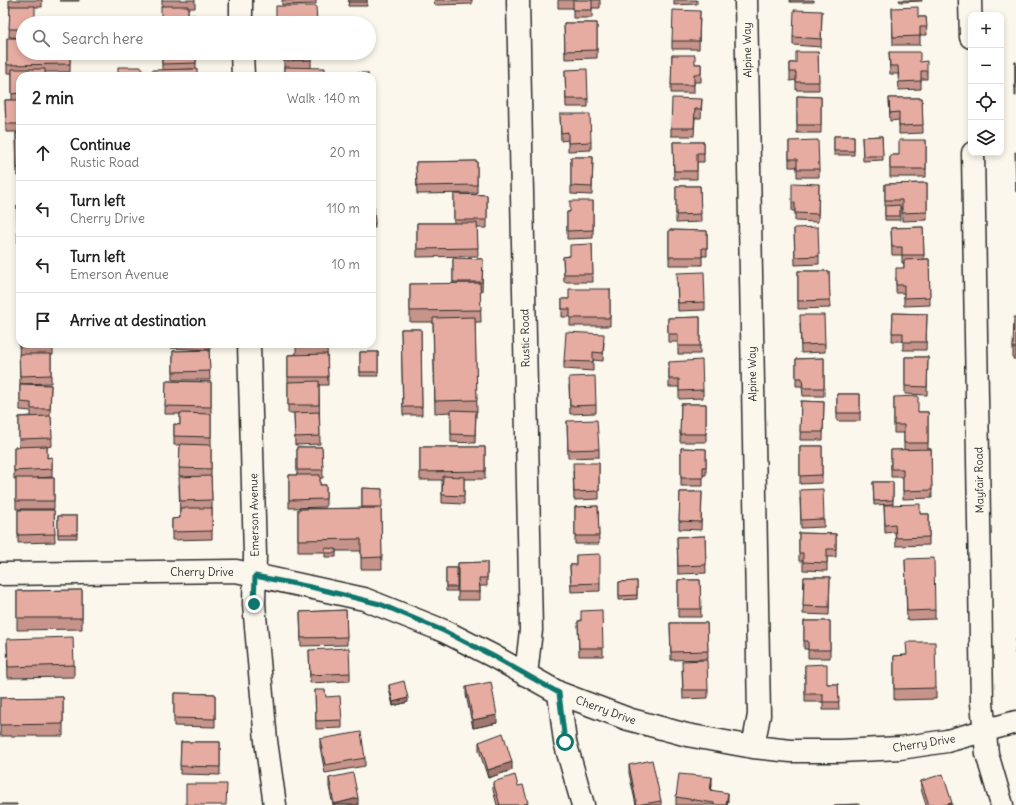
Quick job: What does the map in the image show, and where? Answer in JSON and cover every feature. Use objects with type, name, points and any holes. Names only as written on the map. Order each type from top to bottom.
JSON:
[{"type":"street","points":[[241,0],[241,16]]},
{"type":"street","name":"Rustic Road","points":[[518,0],[531,630],[526,675]]},
{"type":"street","name":"Alpine Way","points":[[746,0],[759,715],[753,747]]},
{"type":"street","points":[[970,0],[970,12]]},
{"type":"street","points":[[242,60],[242,72]]},
{"type":"street","name":"Mayfair Road","points":[[973,156],[982,695],[987,754],[1002,805]]},
{"type":"street","name":"Emerson Avenue","points":[[249,348],[255,576],[254,604],[266,741],[275,805]]},
{"type":"street","name":"Cherry Drive","points":[[0,574],[236,571],[311,587],[380,604],[444,631],[493,656],[559,693],[635,721],[687,735],[753,747],[791,751],[900,748],[947,741],[1016,722]]},
{"type":"street","points":[[559,693],[565,742],[583,805]]},
{"type":"building","points":[[349,0],[367,0],[367,2],[348,2]]},
{"type":"building","points":[[573,0],[592,0],[592,10],[573,10]]},
{"type":"building","points":[[10,6],[35,6],[35,16],[16,16],[16,29],[9,29]]},
{"type":"building","points":[[161,6],[188,6],[188,15],[195,15],[195,16],[161,16]]},
{"type":"building","points":[[276,6],[316,6],[317,16],[276,16]]},
{"type":"building","points":[[918,7],[918,17],[926,17],[927,27],[920,27],[920,36],[893,37],[892,8]]},
{"type":"building","points":[[673,10],[700,11],[699,41],[672,41]]},
{"type":"building","points":[[794,10],[822,11],[821,39],[793,37]]},
{"type":"building","points":[[564,23],[597,23],[597,50],[565,51]]},
{"type":"building","points":[[7,38],[16,38],[16,60],[70,60],[70,64],[7,65]]},
{"type":"building","points":[[796,52],[818,52],[819,82],[796,82],[796,72],[790,72],[790,63],[796,63]]},
{"type":"building","points":[[889,52],[920,52],[920,62],[927,61],[927,71],[921,71],[921,81],[899,82],[898,66],[890,66]]},
{"type":"building","points":[[672,55],[695,55],[695,64],[701,64],[701,74],[694,74],[694,85],[671,85]]},
{"type":"building","points":[[162,60],[196,60],[196,63],[162,64]]},
{"type":"building","points":[[284,60],[311,60],[284,61]]},
{"type":"building","points":[[1016,62],[1016,88],[1015,88]]},
{"type":"building","points":[[118,67],[142,67],[142,72],[118,72]]},
{"type":"building","points":[[284,67],[325,68],[325,72],[284,72]]},
{"type":"building","points":[[12,69],[45,69],[45,72],[16,72],[16,94],[12,94]]},
{"type":"building","points":[[197,69],[197,72],[152,72],[152,70]]},
{"type":"building","points":[[587,69],[588,99],[566,99],[565,70]]},
{"type":"building","points":[[797,96],[821,97],[821,125],[797,125]]},
{"type":"building","points":[[672,98],[702,99],[701,109],[695,109],[694,128],[671,128]]},
{"type":"building","points":[[889,98],[922,98],[923,125],[899,126],[899,112],[890,113]]},
{"type":"building","points":[[5,100],[16,100],[16,124],[6,124]]},
{"type":"building","points":[[560,114],[590,114],[591,142],[568,143],[568,132],[561,133]]},
{"type":"building","points":[[834,136],[854,136],[854,151],[834,151]]},
{"type":"building","points":[[882,136],[883,156],[863,156],[862,137]]},
{"type":"building","points":[[818,140],[819,169],[797,169],[797,159],[789,159],[789,141]]},
{"type":"building","points":[[899,140],[926,140],[926,169],[890,169],[890,155],[899,155]]},
{"type":"building","points":[[673,142],[704,142],[704,153],[697,153],[697,171],[674,171]]},
{"type":"building","points":[[1015,152],[1016,152],[1016,192]]},
{"type":"building","points":[[571,157],[593,157],[592,187],[571,186]]},
{"type":"building","points":[[477,161],[477,185],[417,186],[416,162]]},
{"type":"building","points":[[792,183],[819,184],[818,214],[795,213],[795,203],[792,203]]},
{"type":"building","points":[[927,183],[927,212],[902,213],[902,200],[885,200],[885,184]]},
{"type":"building","points":[[676,186],[700,186],[701,214],[676,215]]},
{"type":"building","points":[[454,194],[487,195],[487,220],[454,220]]},
{"type":"building","points":[[570,201],[593,201],[593,230],[567,231],[567,212],[570,212]]},
{"type":"building","points":[[900,205],[900,216],[885,216],[885,206]]},
{"type":"building","points":[[417,223],[477,223],[478,248],[417,249]]},
{"type":"building","points":[[818,227],[819,256],[795,257],[794,228]]},
{"type":"building","points":[[923,227],[924,255],[902,255],[902,247],[892,247],[891,228]]},
{"type":"building","points":[[669,230],[707,231],[707,248],[702,248],[702,257],[669,257]]},
{"type":"building","points":[[592,244],[593,274],[564,274],[563,257],[570,256],[570,245]]},
{"type":"building","points":[[453,258],[483,259],[482,282],[453,282]]},
{"type":"building","points":[[929,259],[930,297],[904,298],[904,285],[896,285],[896,268],[904,268],[904,260]]},
{"type":"building","points":[[798,271],[829,271],[830,300],[798,301]]},
{"type":"building","points":[[704,272],[705,302],[678,303],[677,273]]},
{"type":"building","points":[[480,283],[481,310],[410,311],[410,284]]},
{"type":"building","points":[[569,289],[610,289],[610,318],[570,318],[570,309],[562,309],[562,299],[569,299]]},
{"type":"building","points":[[893,313],[927,314],[926,342],[903,342],[903,333],[892,333]]},
{"type":"building","points":[[800,315],[824,315],[825,344],[801,345]]},
{"type":"building","points":[[475,317],[477,400],[435,401],[433,318]]},
{"type":"building","points":[[700,317],[700,346],[678,346],[678,334],[668,334],[668,318]]},
{"type":"building","points":[[1014,317],[1016,317],[1016,348],[1013,348]]},
{"type":"building","points":[[401,329],[421,329],[422,407],[403,407]]},
{"type":"building","points":[[566,332],[604,334],[603,353],[593,352],[593,362],[564,361]]},
{"type":"building","points":[[209,350],[210,371],[173,372],[173,351]]},
{"type":"building","points":[[360,352],[378,352],[378,372],[360,372]]},
{"type":"building","points":[[19,354],[51,354],[51,375],[20,376]]},
{"type":"building","points":[[327,354],[328,377],[288,377],[288,355]]},
{"type":"building","points":[[905,357],[928,357],[927,387],[905,386]]},
{"type":"building","points":[[824,358],[824,388],[803,388],[802,378],[796,378],[796,359]]},
{"type":"building","points":[[702,360],[703,390],[679,391],[679,379],[669,379],[669,362]]},
{"type":"building","points":[[595,376],[596,405],[570,406],[569,377]]},
{"type":"building","points":[[166,381],[211,382],[211,407],[165,406]]},
{"type":"building","points":[[319,381],[319,405],[288,405],[288,382]]},
{"type":"building","points":[[20,384],[51,385],[50,409],[31,409],[31,403],[20,402]]},
{"type":"building","points":[[837,394],[860,394],[860,413],[837,413]]},
{"type":"building","points":[[918,396],[918,412],[928,412],[928,443],[904,443],[904,425],[894,425],[894,397]]},
{"type":"building","points":[[801,401],[824,402],[823,432],[800,432]]},
{"type":"building","points":[[681,404],[706,404],[706,434],[680,434]]},
{"type":"building","points":[[451,410],[476,411],[475,435],[451,434]]},
{"type":"building","points":[[319,412],[320,436],[295,437],[294,413]]},
{"type":"building","points":[[180,413],[211,414],[211,437],[174,436],[174,424],[180,425]]},
{"type":"building","points":[[51,416],[52,438],[19,439],[19,417]]},
{"type":"building","points":[[597,420],[599,449],[568,450],[567,421]]},
{"type":"building","points":[[180,444],[211,445],[211,469],[179,468]]},
{"type":"building","points":[[47,446],[47,458],[52,457],[52,469],[14,471],[14,447]]},
{"type":"building","points":[[800,446],[822,446],[822,475],[800,476]]},
{"type":"building","points":[[297,447],[322,447],[323,470],[297,470]]},
{"type":"building","points":[[420,447],[485,447],[485,471],[420,472]]},
{"type":"building","points":[[681,448],[706,449],[706,467],[703,467],[703,478],[681,478]]},
{"type":"building","points":[[931,449],[932,490],[903,491],[903,469],[891,469],[891,450]]},
{"type":"building","points":[[573,463],[599,463],[599,491],[574,492]]},
{"type":"building","points":[[289,475],[320,475],[320,485],[326,485],[326,499],[289,500]]},
{"type":"building","points":[[211,476],[212,500],[180,501],[179,477]]},
{"type":"building","points":[[443,476],[464,477],[464,496],[442,495]]},
{"type":"building","points":[[16,478],[54,478],[54,501],[16,501]]},
{"type":"building","points":[[873,482],[893,482],[893,500],[874,501]]},
{"type":"building","points":[[362,488],[382,489],[382,507],[362,507]]},
{"type":"building","points":[[823,489],[824,519],[801,520],[800,490]]},
{"type":"building","points":[[680,492],[702,492],[701,522],[679,521]]},
{"type":"building","points":[[920,504],[920,514],[929,514],[929,537],[896,538],[895,524],[885,525],[884,505]]},
{"type":"building","points":[[598,506],[599,536],[575,536],[575,507]]},
{"type":"building","points":[[180,508],[212,508],[212,531],[172,532],[172,519],[180,518]]},
{"type":"building","points":[[381,508],[382,557],[361,558],[361,539],[298,540],[298,509]]},
{"type":"building","points":[[18,510],[54,510],[55,534],[18,535]]},
{"type":"building","points":[[58,516],[77,516],[77,534],[58,534]]},
{"type":"building","points":[[799,533],[836,534],[836,549],[827,549],[827,563],[803,562],[803,553],[799,553]]},
{"type":"building","points":[[705,536],[706,565],[678,566],[677,537]]},
{"type":"building","points":[[325,548],[336,549],[336,553],[325,553]]},
{"type":"building","points":[[600,554],[600,583],[571,584],[570,565],[576,565],[576,555]]},
{"type":"building","points":[[934,558],[935,610],[907,611],[905,559]]},
{"type":"building","points":[[487,562],[487,578],[479,578],[480,592],[458,592],[458,563]]},
{"type":"building","points":[[446,568],[457,568],[457,587],[446,587]]},
{"type":"building","points":[[804,577],[830,577],[829,607],[803,606]]},
{"type":"building","points":[[678,580],[700,580],[701,609],[678,609]]},
{"type":"building","points":[[637,581],[637,595],[619,596],[619,582]]},
{"type":"building","points":[[82,590],[82,618],[17,618],[17,591]]},
{"type":"building","points":[[346,610],[347,637],[301,638],[300,612]]},
{"type":"building","points":[[602,610],[603,648],[579,648],[578,621],[581,621],[581,611]]},
{"type":"building","points":[[804,621],[830,621],[830,650],[808,650],[808,641],[804,641]]},
{"type":"building","points":[[670,623],[707,623],[708,651],[671,652]]},
{"type":"building","points":[[73,637],[74,665],[8,667],[7,639]]},
{"type":"building","points":[[906,642],[935,642],[936,688],[894,689],[894,656],[907,655]]},
{"type":"building","points":[[349,648],[350,673],[310,675],[309,650]]},
{"type":"building","points":[[707,660],[708,690],[683,690],[682,661]]},
{"type":"building","points":[[827,664],[827,684],[838,684],[839,702],[823,702],[823,694],[805,694],[805,665]]},
{"type":"building","points":[[404,681],[408,698],[393,702],[389,685]]},
{"type":"building","points":[[491,682],[497,715],[473,720],[466,687]]},
{"type":"building","points":[[315,690],[325,690],[326,697],[340,696],[342,720],[316,721]]},
{"type":"building","points":[[174,693],[215,694],[215,719],[174,718]]},
{"type":"building","points":[[63,697],[63,724],[0,725],[0,698]]},
{"type":"building","points":[[361,732],[365,758],[325,765],[320,739]]},
{"type":"building","points":[[503,733],[512,762],[488,770],[479,742]]},
{"type":"building","points":[[181,742],[220,742],[220,767],[180,766]]},
{"type":"building","points":[[652,760],[661,801],[637,805],[629,765]]},
{"type":"building","points":[[353,773],[358,798],[334,804],[329,778]]},
{"type":"building","points":[[679,774],[712,777],[710,790],[728,793],[726,805],[714,805],[714,803],[676,797]]},
{"type":"building","points":[[943,774],[952,803],[944,805],[929,805],[921,781]]},
{"type":"building","points":[[515,775],[518,786],[523,785],[528,803],[522,805],[500,805],[493,782]]},
{"type":"building","points":[[186,784],[227,784],[226,805],[186,805]]},
{"type":"building","points":[[17,804],[17,805],[0,805]]},
{"type":"building","points":[[859,804],[859,805],[834,805]]},
{"type":"route","points":[[254,604],[255,576],[364,599],[380,604],[444,631],[493,656],[559,693],[565,742]]}]
